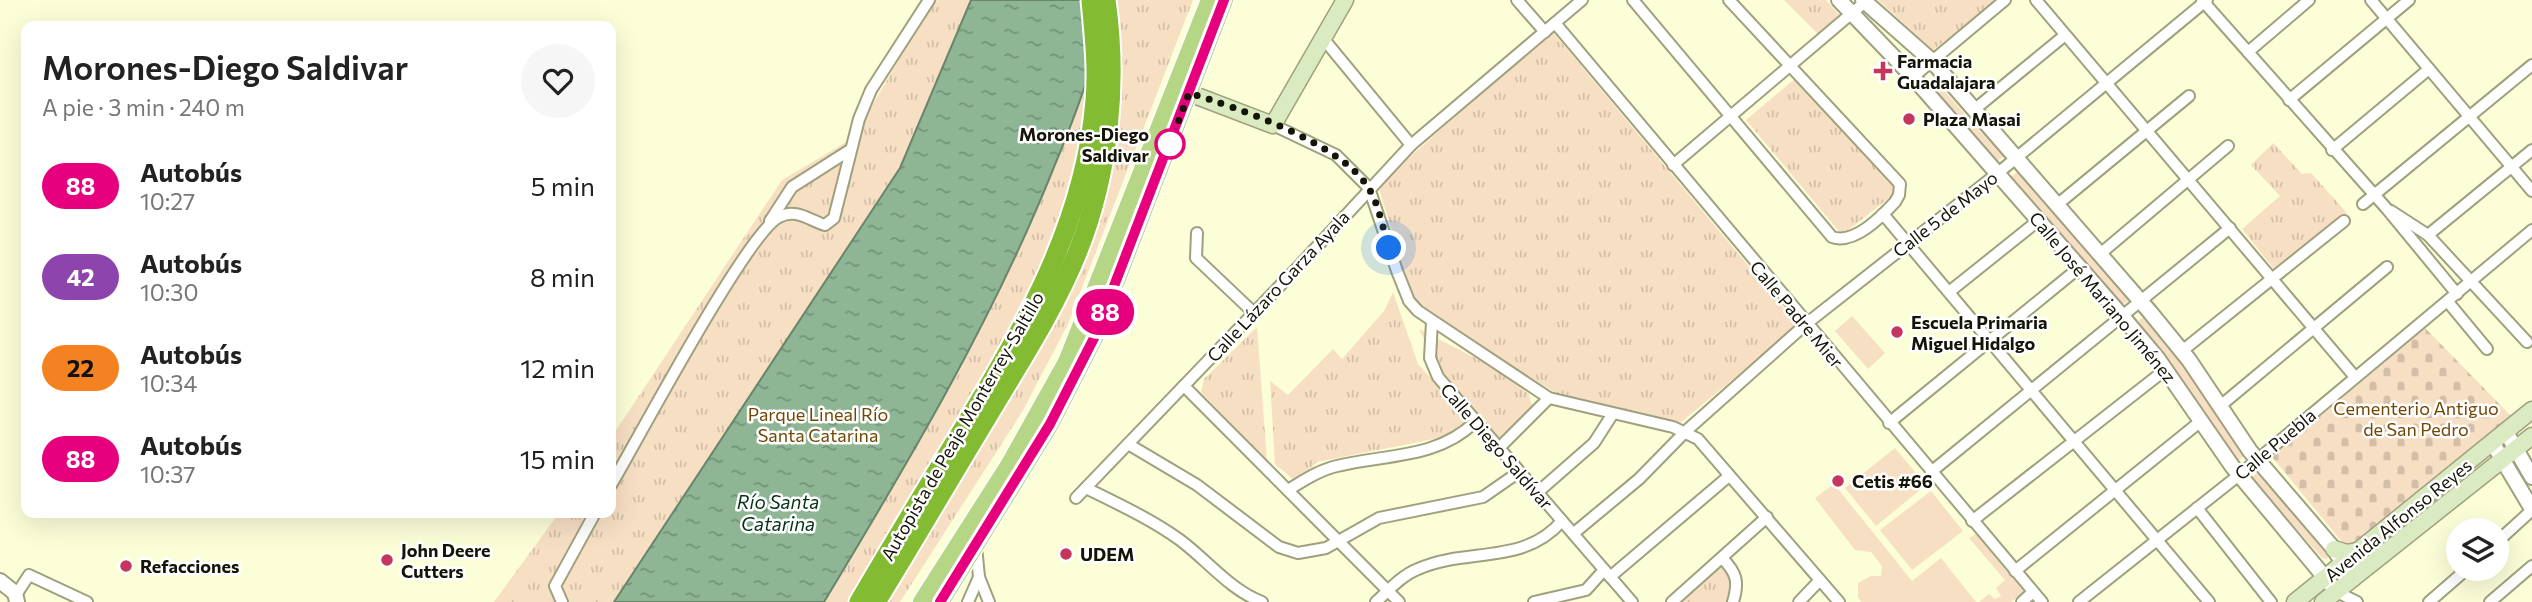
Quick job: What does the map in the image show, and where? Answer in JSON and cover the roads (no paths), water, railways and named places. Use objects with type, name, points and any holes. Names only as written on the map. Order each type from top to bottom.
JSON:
[{"type":"highway","name":"Autopista de Peaje Monterrey-Saltillo","points":[[859,602],[1018,338],[1065,237],[1083,173],[1095,103],[1097,78],[1091,0]]},
{"type":"highway","name":"Autopista de Peaje Monterrey-Saltillo","points":[[876,602],[1052,306],[1078,250],[1104,158],[1111,103],[1107,0]]},
{"type":"main road","points":[[922,602],[1010,464],[1068,362],[1210,0]]},
{"type":"main road","points":[[940,602],[1050,424],[1094,338],[1224,0]]},
{"type":"main road","points":[[1189,93],[1273,125],[1345,0]]},
{"type":"main road","name":"Avenida Alfonso Reyes","points":[[2295,602],[2364,549],[2532,410]]},
{"type":"main road","name":"Avenida Alfonso Reyes","points":[[2323,602],[2532,436]]},
{"type":"main road","points":[[2333,549],[2351,552],[2364,549]]},
{"type":"street","points":[[767,226],[787,214],[797,213],[825,225],[831,222],[837,212],[850,150],[871,90],[929,0]]},
{"type":"street","points":[[1517,0],[1545,32]]},
{"type":"street","name":"Calle Lázaro Garza Ayala","points":[[1076,498],[1411,145],[1583,0]]},
{"type":"street","points":[[1633,0],[1832,237],[1848,238],[1883,214],[1899,195],[1900,184],[1729,0]]},
{"type":"street","name":"Calle José Mariano Jiménez","points":[[1839,0],[1913,77],[2080,267],[2165,370],[2239,475],[2337,592],[2356,601]]},
{"type":"street","points":[[1913,77],[2005,0]]},
{"type":"street","points":[[2036,0],[2105,86],[2189,179],[2355,377]]},
{"type":"street","points":[[2248,52],[2309,0]]},
{"type":"street","points":[[2371,0],[2532,191]]},
{"type":"street","points":[[2289,100],[2409,0]]},
{"type":"street","points":[[1673,165],[1792,67],[1852,15],[1864,1]]},
{"type":"street","name":"Calle José Mariano Jiménez","points":[[1864,1],[1932,61],[2182,351],[2257,459],[2333,549],[2353,579],[2356,601]]},
{"type":"street","points":[[2205,1],[2373,197],[2428,235],[2527,342]]},
{"type":"street","name":"Calle 5 de Mayo","points":[[1574,533],[1639,479],[1686,431],[1806,324],[1998,173],[2205,1]]},
{"type":"street","name":"Calle Padre Mier","points":[[1555,23],[2042,602]]},
{"type":"street","points":[[1975,109],[2064,36]]},
{"type":"street","points":[[1322,37],[1411,145]]},
{"type":"street","points":[[2363,204],[2532,65]]},
{"type":"street","points":[[2332,150],[2429,69]]},
{"type":"street","points":[[2058,204],[2189,96]]},
{"type":"street","points":[[1273,125],[1336,155],[1369,188],[1409,301],[1432,322],[1549,398],[1686,431],[1704,446],[1839,602]]},
{"type":"street","points":[[2100,254],[2228,146]]},
{"type":"street","points":[[616,476],[731,279],[792,187],[850,150]]},
{"type":"street","points":[[2428,235],[2532,150]]},
{"type":"street","points":[[2387,209],[2487,349]]},
{"type":"street","points":[[1883,214],[2206,598],[2193,602]]},
{"type":"street","points":[[1948,292],[2039,220]]},
{"type":"street","points":[[2182,351],[2344,222]]},
{"type":"street","points":[[1931,472],[2230,228]]},
{"type":"street","name":"Calle Puebla","points":[[2079,602],[2239,475],[2532,230]]},
{"type":"street","points":[[1197,233],[1196,258],[1254,313]]},
{"type":"street","points":[[1889,423],[2080,267]]},
{"type":"street","points":[[2219,407],[2387,267]]},
{"type":"street","name":"Calle Diego Saldívar","points":[[1432,322],[1432,367],[1475,422],[1632,602]]},
{"type":"street","points":[[1972,521],[2165,370]]},
{"type":"street","points":[[1184,386],[1399,602]]},
{"type":"street","points":[[1498,449],[1549,398]]},
{"type":"street","points":[[1538,492],[1594,443],[1612,415]]},
{"type":"street","points":[[2015,571],[2201,421]]},
{"type":"street","points":[[1288,490],[1335,466],[1414,453],[1447,444],[1475,422]]},
{"type":"street","points":[[2499,437],[2516,448],[2532,477]]},
{"type":"street","points":[[2499,437],[2503,458],[2532,509],[2509,531]]},
{"type":"street","points":[[1128,444],[1197,485],[1279,547],[1298,553],[1312,553],[1340,541],[1379,518],[1483,497],[1503,486],[1519,472]]},
{"type":"street","points":[[1534,602],[1586,590],[1729,476]]},
{"type":"street","points":[[1086,488],[1156,525],[1242,592],[1262,602]]},
{"type":"street","points":[[2197,508],[2271,602]]},
{"type":"street","points":[[1672,602],[1766,517]]},
{"type":"street","points":[[562,602],[555,586],[591,518]]},
{"type":"street","points":[[1376,602],[1421,567],[1541,542],[1562,521]]},
{"type":"street","points":[[976,546],[979,577],[989,602]]},
{"type":"street","points":[[1722,558],[1738,581],[1733,602]]},
{"type":"street","points":[[2490,602],[2532,566]]},
{"type":"street","points":[[0,581],[17,599],[29,575],[87,602]]},
{"type":"street","points":[[968,602],[979,577]]},
{"type":"street","points":[[1799,602],[1820,580]]},
{"type":"street","points":[[2429,602],[2453,581]]},
{"type":"street","points":[[2022,602],[2033,592]]},
{"type":"water","name":"Río Santa Catarina","points":[[971,0],[1104,0],[1097,43],[1085,85],[1030,224],[977,335],[856,549],[824,602],[614,602],[900,168]]},
{"type":"place","name":"Farmacia Guadalajara","points":[[1883,71]]},
{"type":"place","name":"Plaza Masai","points":[[1909,119]]},
{"type":"place","name":"Morones-Diego Saldivar","points":[[1170,144]]},
{"type":"place","name":"Escuela Primaria Miguel Hidalgo","points":[[1897,332]]},
{"type":"place","name":"Cetis #66","points":[[1838,481]]},
{"type":"place","name":"UDEM","points":[[1066,554]]},
{"type":"place","name":"John Deere Cutters","points":[[387,560]]},
{"type":"place","name":"Refacciones","points":[[126,566]]},
{"type":"park label","name":"Cementerio Antiguo de San Pedro","points":[[2416,418]]},
{"type":"park label","name":"Parque Lineal Río Santa Catarina","points":[[818,424]]}]
